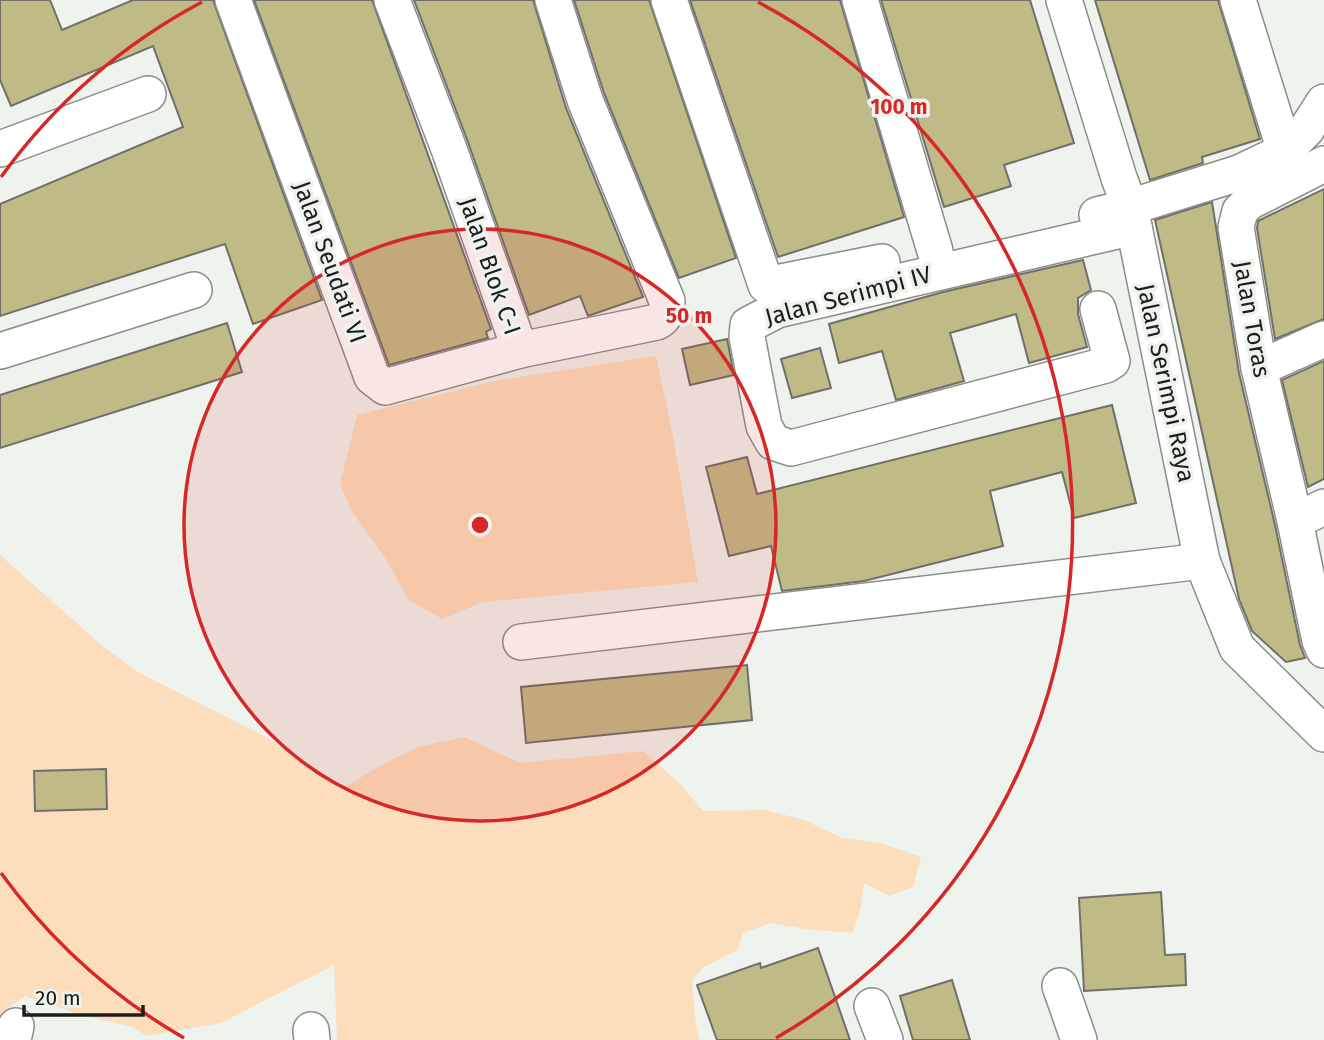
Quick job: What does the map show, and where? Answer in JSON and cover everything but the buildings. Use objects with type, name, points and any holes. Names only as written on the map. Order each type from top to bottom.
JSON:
[{"type":"street","name":"Jalan Seudati VI","points":[[233,0],[372,377],[385,387],[520,350]]},
{"type":"street","name":"Jalan Blok C-I","points":[[393,0],[520,350],[657,322],[664,318],[667,310],[667,301],[585,100],[553,0]]},
{"type":"street","name":"Jalan Serimpi IV","points":[[669,0],[765,285],[935,251],[1132,217]]},
{"type":"street","points":[[860,0],[935,251]]},
{"type":"street","name":"Jalan Serimpi Raya","points":[[1063,0],[1132,217],[1202,561],[1237,648],[1318,715]]},
{"type":"street","points":[[1238,0],[1286,151]]},
{"type":"street","points":[[0,148],[148,94]]},
{"type":"street","name":"Jalan Serimpi IV","points":[[1098,309],[1112,360],[1106,366],[791,448],[774,442],[764,426],[747,337],[748,325],[758,317],[1132,217],[1286,151],[1306,130],[1324,102]]},
{"type":"street","name":"Jalan Toras","points":[[1324,164],[1249,202],[1240,211],[1237,227],[1259,368],[1309,514],[1320,641],[1324,650]]},
{"type":"street","points":[[0,351],[194,290]]},
{"type":"street","points":[[1259,368],[1324,339]]},
{"type":"street","points":[[521,642],[1202,561]]},
{"type":"street","points":[[1060,986],[1079,1040]]},
{"type":"street","points":[[872,1006],[884,1040]]},
{"type":"shaded area","points":[[656,356],[698,582],[483,602],[442,619],[409,600],[384,556],[352,512],[340,484],[357,415],[494,381]]},
{"type":"shaded area","points":[[0,555],[99,643],[138,672],[266,737],[345,787],[418,747],[464,737],[520,763],[643,751],[681,785],[703,811],[765,810],[804,820],[842,838],[880,843],[921,857],[913,887],[889,896],[864,883],[853,933],[771,923],[743,933],[737,950],[704,967],[692,980],[699,1040],[337,1040],[334,965],[221,1023],[146,1036],[133,1027],[82,1015],[25,996],[3,1012],[0,1020]]}]
